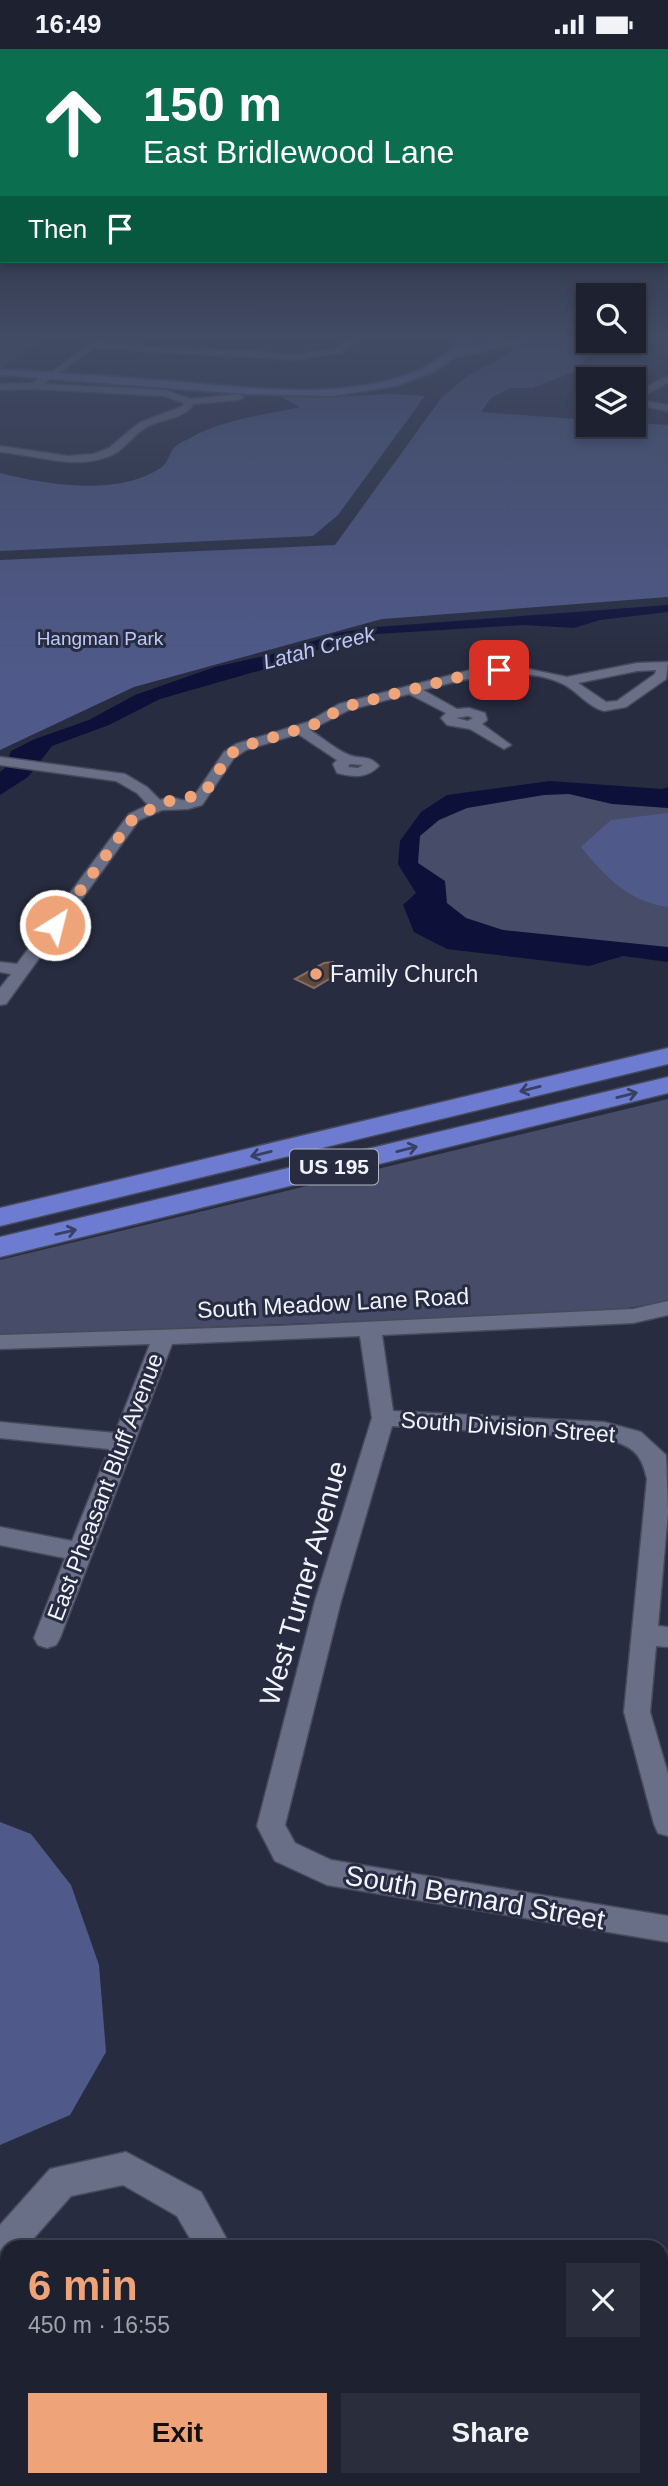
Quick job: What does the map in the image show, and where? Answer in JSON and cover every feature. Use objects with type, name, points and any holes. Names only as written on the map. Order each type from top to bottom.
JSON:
[{"type":"highway","name":"US 195","points":[[0,1217],[668,1056]]},
{"type":"highway","name":"US 195","points":[[0,1247],[668,1085]]},
{"type":"street","points":[[0,449],[67,459],[97,457],[117,448]]},
{"type":"street","points":[[0,1000],[13,974],[134,817],[158,806],[188,805],[201,800],[234,751],[253,742],[299,729],[344,707],[482,671],[538,673],[567,681],[604,706],[621,704],[661,676],[666,666],[637,667],[567,681]]},
{"type":"street","points":[[412,690],[454,713],[448,718],[452,722],[472,725],[505,745]]},
{"type":"street","points":[[299,729],[347,760]]},
{"type":"street","points":[[0,761],[120,777],[142,790],[158,806]]},
{"type":"street","points":[[0,967],[13,974]]},
{"type":"street","name":"South Meadow Lane Road","points":[[0,1342],[633,1316],[668,1308]]},
{"type":"street","name":"West Turner Avenue","points":[[285,1852],[271,1826],[328,1601],[383,1418],[370,1327]]},
{"type":"street","name":"East Pheasant Bluff Avenue","points":[[47,1638],[164,1336]]},
{"type":"street","name":"South Division Street","points":[[383,1418],[604,1430],[633,1438],[654,1455],[659,1479],[656,1636]]},
{"type":"street","points":[[0,1430],[123,1442]]},
{"type":"street","points":[[0,1536],[80,1552]]},
{"type":"street","points":[[656,1636],[637,1712],[668,1824]]},
{"type":"street","name":"South Bernard Street","points":[[285,1852],[327,1872],[668,1929]]},
{"type":"street","points":[[10,2240],[62,2181],[126,2168],[189,2204],[210,2240]]},
{"type":"shaded area","points":[[561,787],[668,798],[668,953],[450,925],[407,862],[410,839],[429,816]]},
{"type":"shaded area","points":[[668,1099],[668,1301],[605,1312],[0,1335],[0,1260]]},
{"type":"green space","points":[[174,448],[387,448],[338,515],[313,536],[0,551],[0,473],[61,484],[105,485],[145,476],[162,467]]},
{"type":"green space","name":"Hangman Park","points":[[405,448],[668,448],[668,597],[382,619],[134,687],[0,750],[0,560],[335,545]]},
{"type":"green space","points":[[668,813],[668,907],[641,899],[618,886],[581,847],[611,820]]},
{"type":"green space","points":[[0,1822],[31,1834],[71,1885],[99,1965],[106,2052],[70,2115],[0,2145]]},
{"type":"water","name":"Latah Creek","points":[[668,605],[668,612],[600,620],[574,628],[523,625],[377,634],[314,651],[293,661],[160,699],[109,725],[52,746],[28,777],[0,795],[0,772],[4,769],[11,751],[35,739],[89,720],[135,695],[215,667],[277,653],[337,633],[376,627]]},
{"type":"water","points":[[550,781],[662,789],[668,787],[668,808],[612,804],[569,794],[544,795],[467,808],[439,820],[420,836],[418,863],[445,881],[447,903],[466,918],[503,930],[668,947],[668,962],[623,956],[589,966],[447,949],[414,932],[403,905],[416,893],[398,864],[400,841],[421,812],[447,795]]},
{"type":"building","name":"Family Church","points":[[333,962],[339,973],[314,988],[295,979],[324,963]]},
{"type":"place","name":"Family Church","points":[[316,974]]},
{"type":"route","points":[[55,925],[134,817],[169,801],[204,794],[234,751],[253,742],[313,725],[344,707],[482,671],[499,670]]}]
